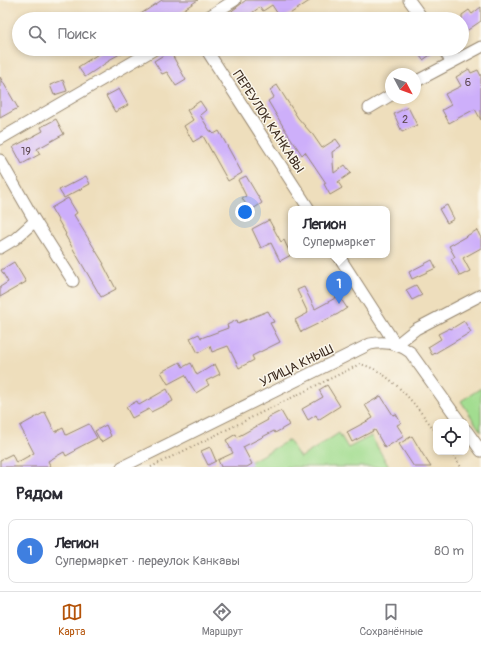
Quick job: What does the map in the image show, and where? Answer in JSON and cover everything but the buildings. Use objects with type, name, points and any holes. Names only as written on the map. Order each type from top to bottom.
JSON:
[{"type":"street","points":[[216,12],[235,0]]},
{"type":"street","points":[[409,0],[418,12]]},
{"type":"street","points":[[469,53],[481,46]]},
{"type":"street","points":[[0,139],[143,56]]},
{"type":"street","name":"ПЕРЕУЛОК КАНКАВЫ","points":[[211,56],[307,206]]},
{"type":"street","points":[[448,56],[452,62]]},
{"type":"street","points":[[421,79],[463,56]]},
{"type":"street","points":[[369,108],[385,99]]},
{"type":"street","points":[[0,160],[35,221],[73,281]]},
{"type":"street","points":[[0,248],[15,239],[35,221]]},
{"type":"street","points":[[340,258],[396,345],[406,349],[413,356],[458,419]]},
{"type":"street","points":[[396,345],[416,329],[481,295]]},
{"type":"street","name":"УЛИЦА КНЫШ","points":[[122,467],[370,344],[384,342],[396,345]]},
{"type":"street","points":[[469,434],[481,450]]},
{"type":"path","points":[[151,467],[360,364],[367,365],[381,373],[408,397],[433,428]]},
{"type":"path","points":[[453,455],[461,467]]},
{"type":"green space","points":[[481,388],[481,432],[461,401]]},
{"type":"green space","points":[[339,433],[348,448],[371,436],[389,467],[241,467],[289,440],[300,458]]},
{"type":"place","name":"Легион","points":[[339,304]]}]
